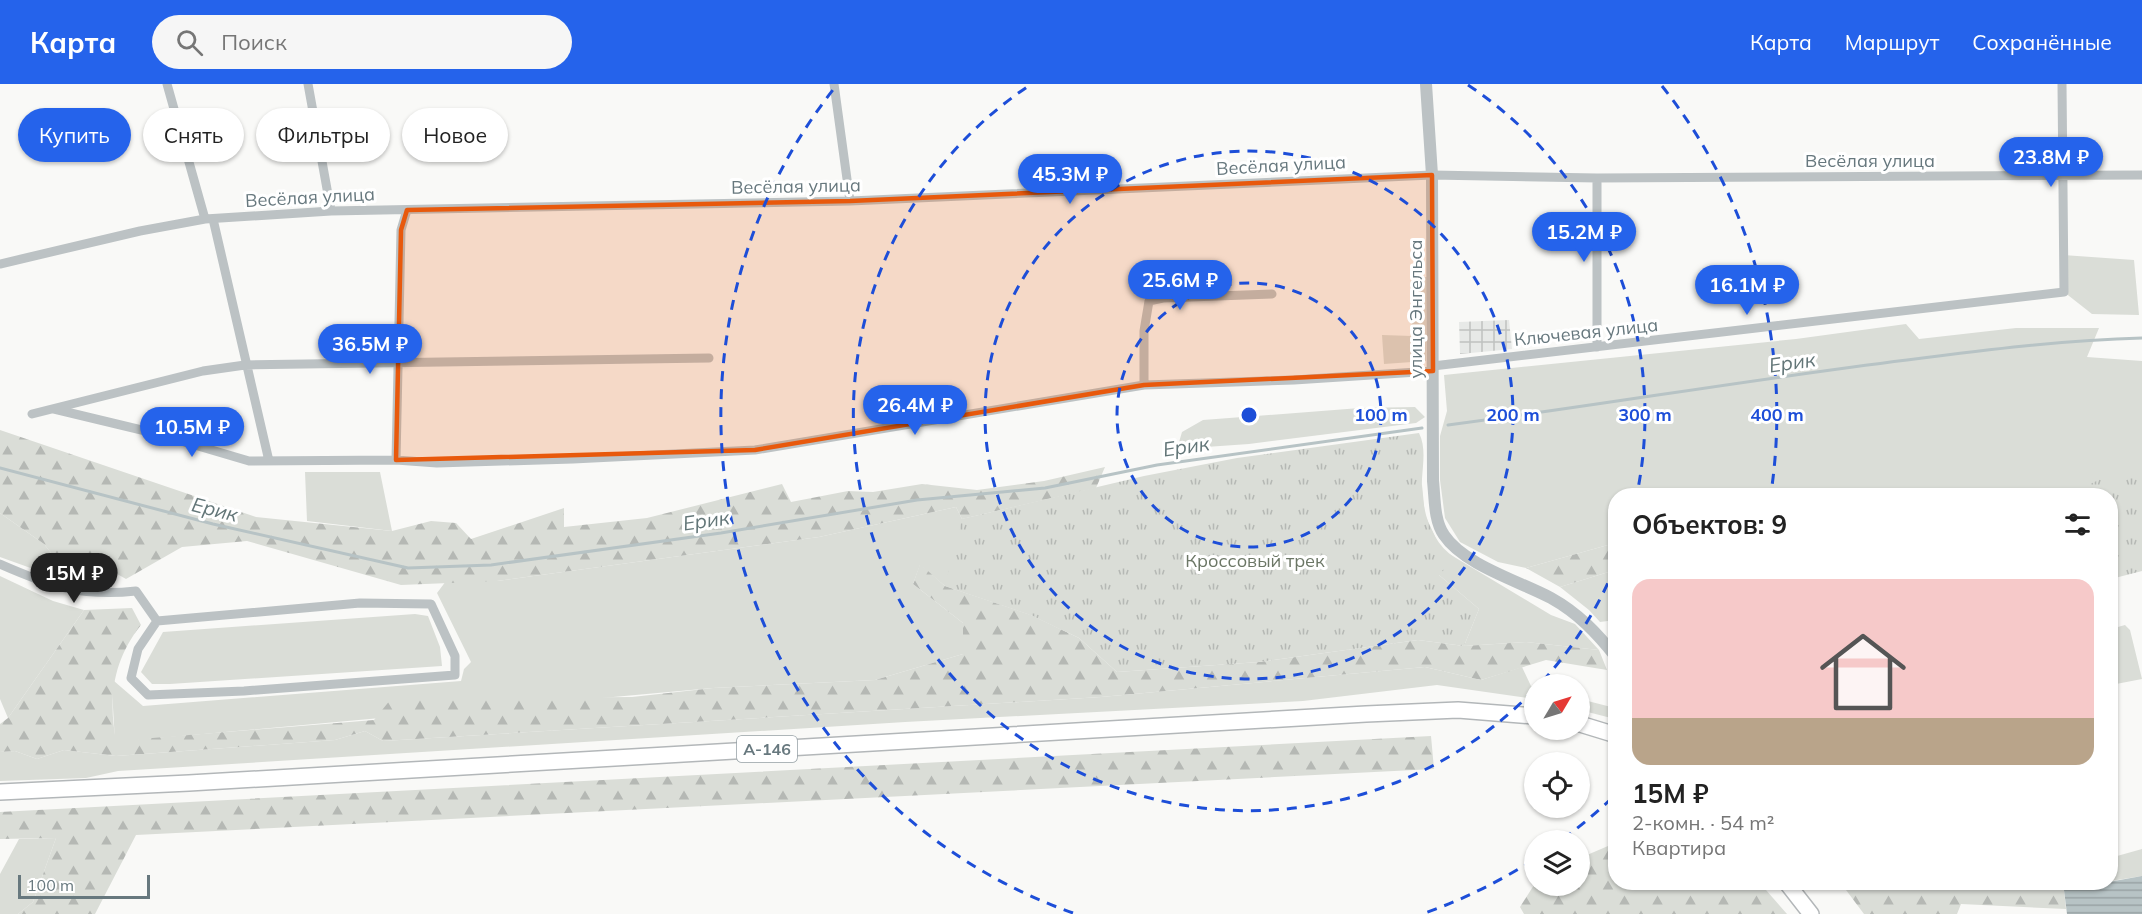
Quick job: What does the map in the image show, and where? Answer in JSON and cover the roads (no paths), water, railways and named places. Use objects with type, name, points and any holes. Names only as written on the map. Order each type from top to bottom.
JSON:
[{"type":"highway","name":"А-146","points":[[0,792],[201,783],[1366,714],[1458,710],[1524,715]]},
{"type":"highway","points":[[1590,727],[1608,733]]},
{"type":"highway","points":[[1792,890],[1811,914]]},
{"type":"street","points":[[167,84],[209,219],[268,461]]},
{"type":"street","points":[[308,84],[331,212]]},
{"type":"street","points":[[834,84],[850,201]]},
{"type":"street","name":"улица Энгельса","points":[[1426,84],[1432,175],[1432,482],[1436,515],[1443,534],[1456,550],[1552,599],[1584,620],[1608,648]]},
{"type":"street","points":[[2062,84],[2065,176]]},
{"type":"street","name":"Весёлая улица","points":[[0,264],[140,231],[209,219],[331,212],[850,201],[1432,175],[1598,178],[2142,175]]},
{"type":"street","name":"Ключевая улица","points":[[52,409],[154,433],[249,461],[396,460],[437,463],[755,450],[1144,385],[1294,380],[1433,368],[2064,292],[2065,176]]},
{"type":"street","points":[[1597,348],[1598,178]]},
{"type":"street","points":[[396,460],[401,230],[407,210]]},
{"type":"street","points":[[1144,385],[1144,331],[1149,302],[1162,298],[1272,294]]},
{"type":"street","points":[[32,414],[203,371],[245,365],[709,358]]},
{"type":"street","points":[[0,564],[48,585],[101,595],[136,591],[158,621]]},
{"type":"street","points":[[360,603],[430,604],[455,656],[455,675],[244,692],[148,695],[130,678],[138,649],[158,621],[360,603]]},
{"type":"waterway","name":"Ерик","points":[[1448,425],[1936,356],[2053,343],[2142,338]]},
{"type":"waterway","name":"Ерик","points":[[0,468],[213,524],[408,568],[491,565],[721,533],[917,500],[1045,488],[1157,465],[1422,428]]},
{"type":"park label","name":"Кроссовый трек","points":[[1255,560]]}]
